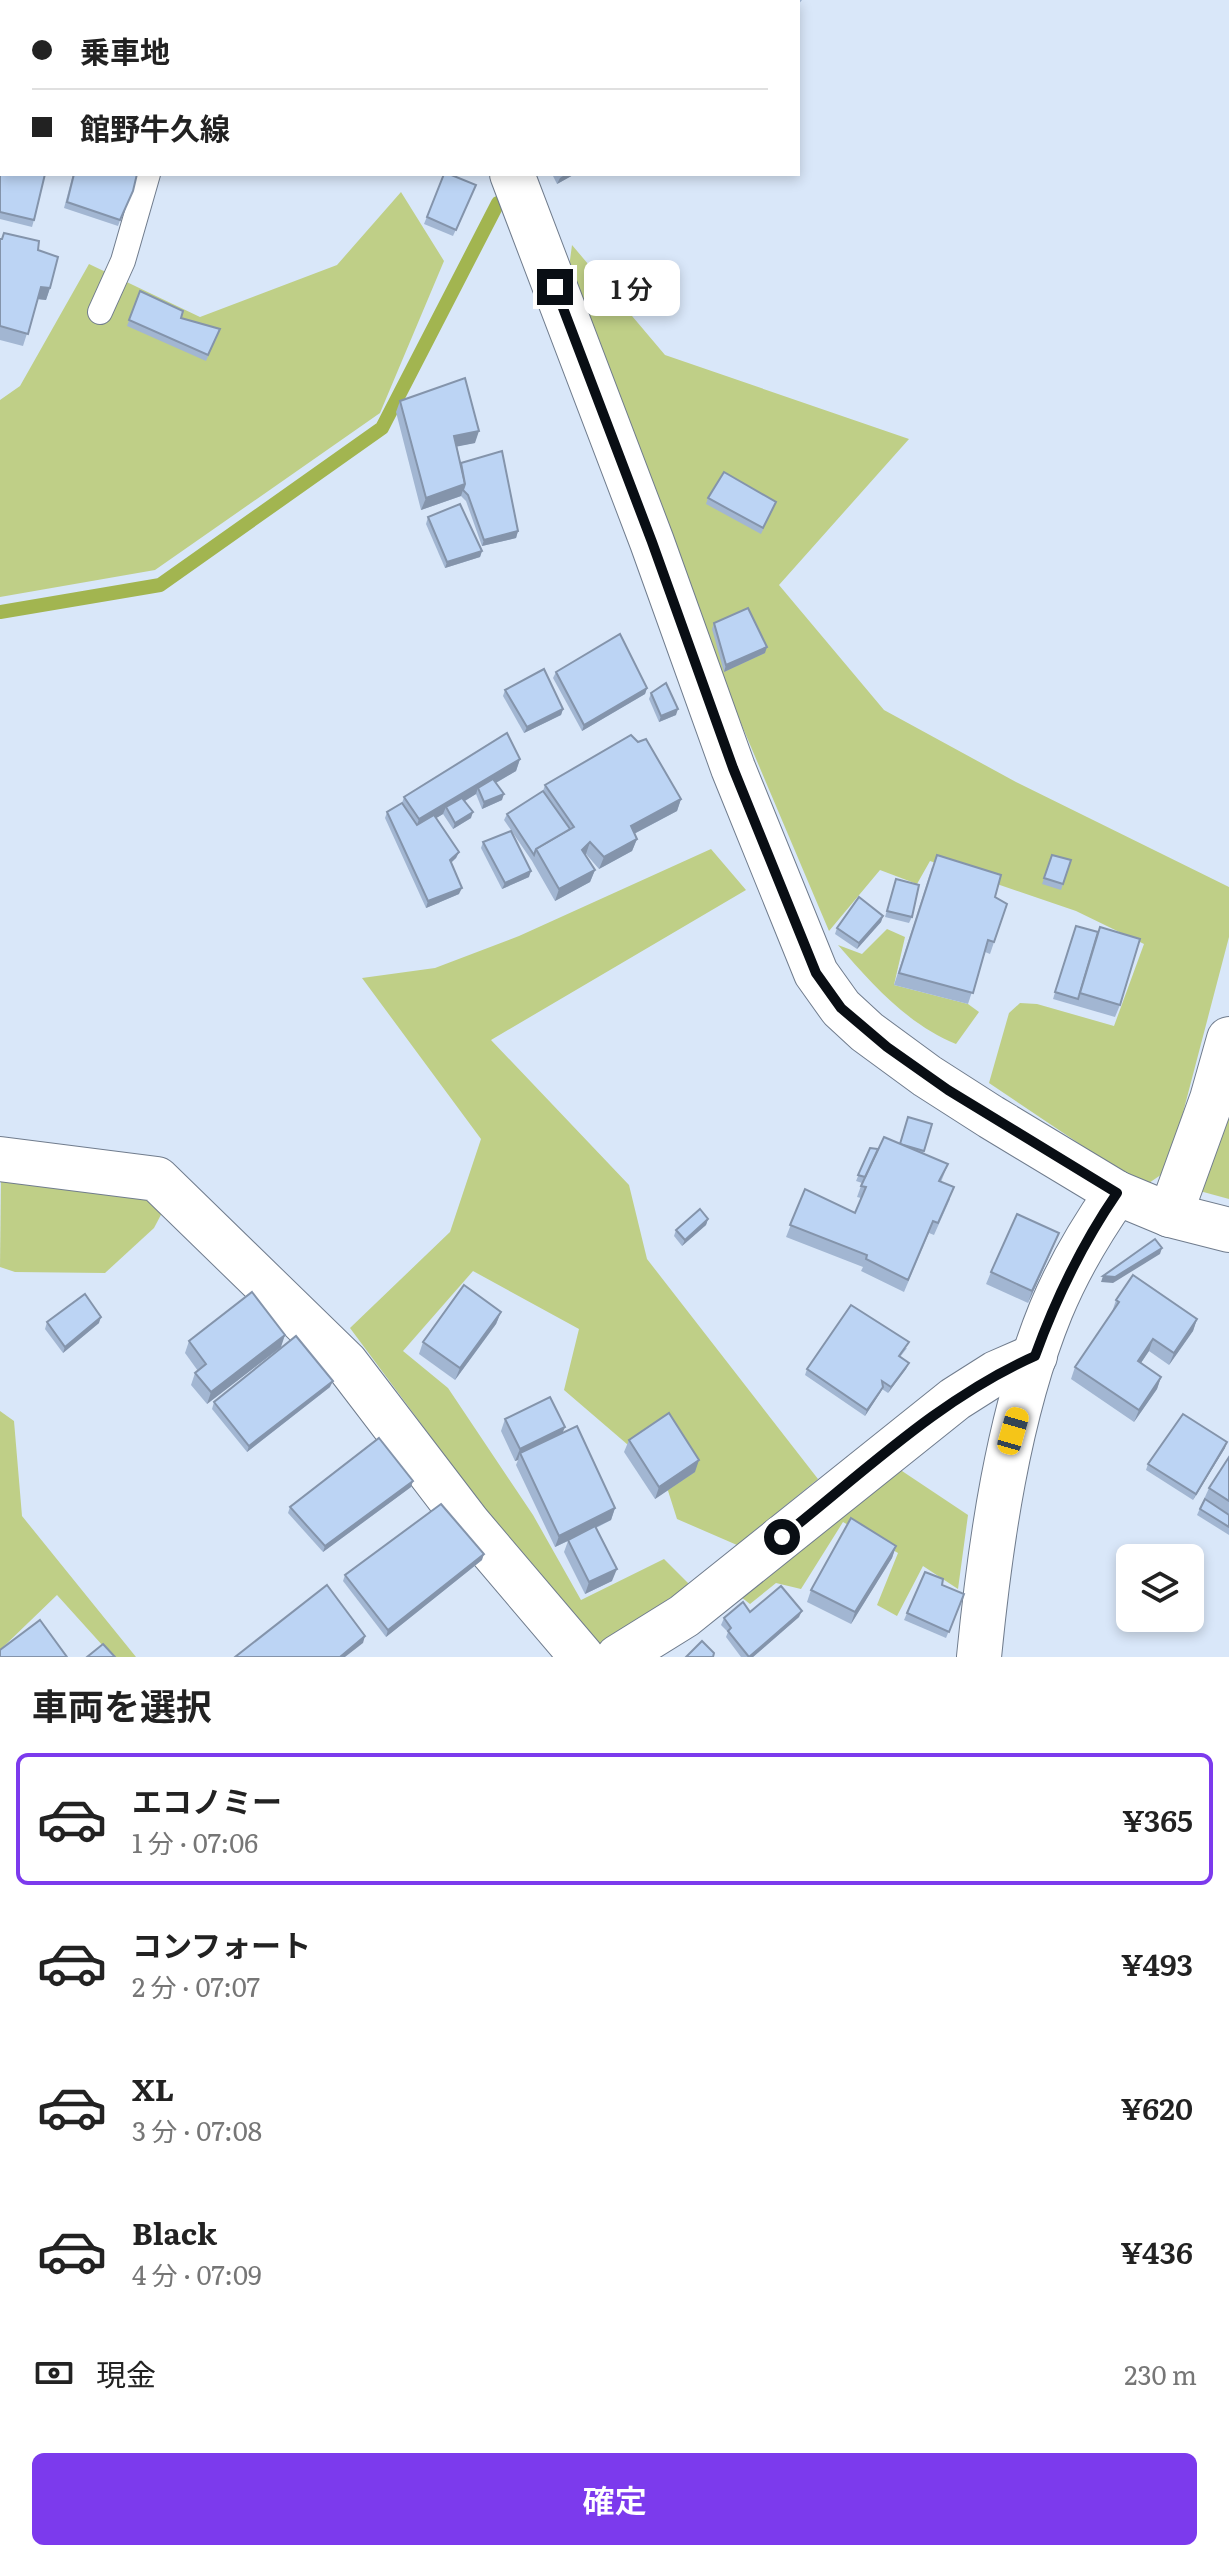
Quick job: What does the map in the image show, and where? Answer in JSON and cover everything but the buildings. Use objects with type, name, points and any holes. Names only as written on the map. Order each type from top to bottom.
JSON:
[{"type":"street","points":[[513,176],[652,542],[733,768],[816,973],[841,1008],[891,1050],[991,1117],[1117,1193],[1170,1215],[1229,1230]]},
{"type":"street","points":[[1170,1215],[1212,1099],[1229,1039]]},
{"type":"street","points":[[0,1159],[157,1179],[346,1363],[469,1524],[582,1657]]},
{"type":"street","points":[[979,1657],[1013,1431],[1035,1356],[1051,1311],[1071,1269],[1117,1193]]},
{"type":"street","points":[[618,1657],[684,1616],[955,1399],[996,1373],[1035,1356]]},
{"type":"lane","points":[[100,312],[123,261],[147,176]]},
{"type":"green space","points":[[401,192],[444,261],[380,413],[155,570],[0,597],[0,400],[20,386],[89,264],[200,317],[337,265]]},
{"type":"green space","points":[[572,245],[665,355],[909,439],[779,585],[884,710],[1016,782],[1229,887],[1229,937],[1168,1170],[1149,1183],[1129,1177],[989,1083],[1009,1013],[1020,1003],[1037,1004],[1114,1026],[1144,944],[1076,911],[930,861],[917,884],[880,870],[829,931],[740,721],[568,275]]},
{"type":"green space","points":[[711,849],[746,890],[491,1040],[629,1185],[647,1259],[818,1479],[737,1545],[677,1519],[663,1475],[564,1390],[579,1329],[473,1271],[403,1351],[448,1388],[533,1515],[581,1600],[664,1559],[690,1585],[595,1647],[532,1573],[350,1328],[450,1232],[481,1139],[362,978],[435,968],[519,936]]},
{"type":"green space","points":[[887,929],[905,937],[894,985],[968,1004],[979,1012],[956,1044],[938,1036],[906,1014],[877,988],[838,945],[862,954]]},
{"type":"green space","points":[[1229,1089],[1229,1199],[1196,1190]]},
{"type":"green space","points":[[1,1180],[129,1189],[164,1209],[154,1228],[105,1273],[15,1272],[0,1267]]},
{"type":"green space","points":[[0,1411],[14,1421],[22,1516],[136,1657],[113,1657],[57,1595],[0,1650]]},
{"type":"green space","points":[[899,1469],[968,1515],[958,1589],[923,1566],[897,1616],[877,1605],[898,1553],[843,1522],[801,1589],[776,1583],[750,1604],[741,1597]]},
{"type":"waterway","points":[[0,612],[160,585],[382,428],[498,203]]},
{"type":"route","points":[[555,287],[652,542],[733,768],[816,973],[841,1008],[887,1047],[948,1090],[1117,1193],[1097,1221],[1071,1269],[1051,1311],[1035,1356],[996,1373],[955,1399],[782,1537]]}]
